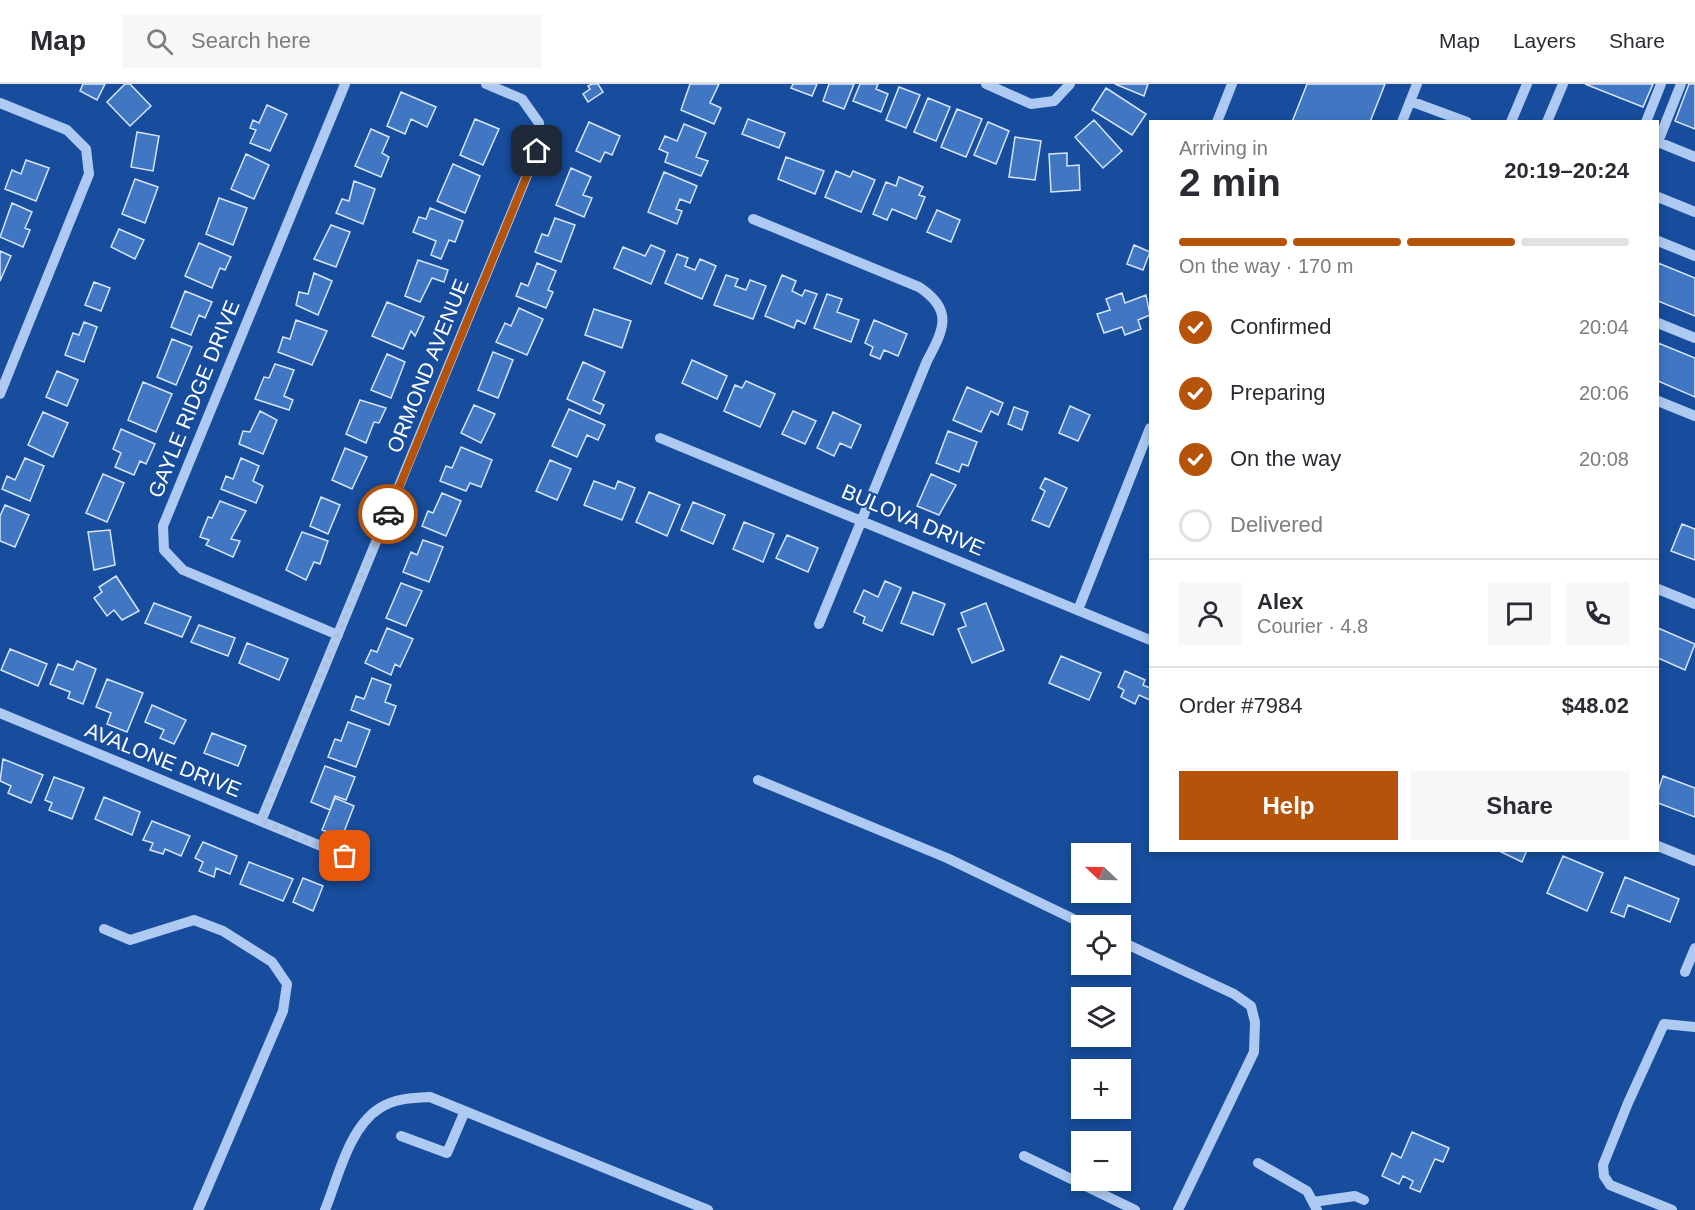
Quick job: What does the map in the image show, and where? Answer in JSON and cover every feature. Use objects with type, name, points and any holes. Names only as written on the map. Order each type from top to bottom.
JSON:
[{"type":"street","name":"GAYLE RIDGE DRIVE","points":[[338,635],[183,570],[164,550],[162,526],[345,84]]},
{"type":"street","name":"ORMOND AVENUE","points":[[261,821],[537,151],[539,123],[522,99],[486,84]]},
{"type":"street","points":[[986,84],[1031,104],[1054,101],[1070,84]]},
{"type":"street","points":[[1218,120],[1232,84]]},
{"type":"street","points":[[1403,120],[1417,84]]},
{"type":"street","points":[[1512,120],[1527,84]]},
{"type":"street","points":[[1548,120],[1563,84]]},
{"type":"street","points":[[1647,120],[1661,84]]},
{"type":"street","points":[[1659,139],[1681,84]]},
{"type":"street","points":[[1410,101],[1438,117],[1463,120]]},
{"type":"street","points":[[0,103],[67,130],[86,149],[89,174],[0,394]]},
{"type":"street","points":[[1659,142],[1695,157]]},
{"type":"street","points":[[1659,197],[1695,212]]},
{"type":"street","points":[[753,219],[919,287],[940,305],[943,320],[939,338],[927,361],[819,624]]},
{"type":"street","points":[[1659,242],[1695,256]]},
{"type":"street","points":[[1659,323],[1695,338]]},
{"type":"street","points":[[1659,401],[1695,416]]},
{"type":"street","points":[[1078,610],[1149,431]]},
{"type":"street","name":"BULOVA DRIVE","points":[[660,438],[862,519],[1149,640]]},
{"type":"street","points":[[1659,589],[1695,604]]},
{"type":"street","name":"AVALONE DRIVE","points":[[0,713],[345,856]]},
{"type":"street","points":[[758,780],[947,858],[1071,918]]},
{"type":"street","points":[[1659,846],[1695,861]]},
{"type":"street","points":[[104,929],[130,940],[194,920],[223,931],[272,962],[287,984],[283,1011],[198,1210]]},
{"type":"street","points":[[1131,946],[1234,994],[1251,1006],[1255,1022],[1254,1052],[1178,1210]]},
{"type":"street","points":[[1685,972],[1695,948]]},
{"type":"street","points":[[1671,1210],[1610,1185],[1604,1176],[1603,1165],[1628,1102],[1664,1024],[1695,1027]]},
{"type":"street","points":[[326,1210],[361,1127],[379,1108],[398,1100],[430,1096],[708,1210]]},
{"type":"street","points":[[401,1136],[447,1153],[465,1111]]},
{"type":"street","points":[[1024,1156],[1135,1210]]},
{"type":"street","points":[[1258,1163],[1307,1191],[1315,1206],[1355,1196],[1364,1200]]},
{"type":"building","points":[[83,84],[105,84],[97,100],[80,91]]},
{"type":"building","points":[[125,84],[130,84],[151,106],[130,126],[107,102]]},
{"type":"building","points":[[598,84],[603,92],[588,102],[583,94],[590,89],[588,86]]},
{"type":"building","points":[[690,84],[719,84],[710,103],[721,108],[714,124],[681,110]]},
{"type":"building","points":[[793,84],[817,84],[812,96],[791,88]]},
{"type":"building","points":[[829,84],[854,84],[844,109],[823,101]]},
{"type":"building","points":[[860,84],[878,84],[876,89],[888,94],[881,112],[853,101]]},
{"type":"building","points":[[1115,84],[1148,84],[1144,96]]},
{"type":"building","points":[[1307,84],[1385,84],[1371,120],[1293,120]]},
{"type":"building","points":[[1585,84],[1653,84],[1643,107]]},
{"type":"building","points":[[1689,84],[1695,84],[1695,129],[1675,121]]},
{"type":"building","points":[[899,87],[920,95],[906,128],[886,120]]},
{"type":"building","points":[[1106,88],[1146,114],[1132,135],[1092,110]]},
{"type":"building","points":[[401,92],[436,107],[427,127],[411,119],[405,134],[387,126]]},
{"type":"building","points":[[928,98],[950,107],[936,141],[914,132]]},
{"type":"building","points":[[267,105],[287,114],[270,151],[250,143],[256,130],[250,128],[253,120],[259,123]]},
{"type":"building","points":[[957,109],[982,119],[966,157],[941,147]]},
{"type":"building","points":[[475,119],[499,129],[483,165],[460,155]]},
{"type":"building","points":[[748,119],[785,133],[779,148],[742,134]]},
{"type":"building","points":[[1094,120],[1122,151],[1103,168],[1075,137]]},
{"type":"building","points":[[589,122],[620,136],[612,155],[605,152],[600,162],[576,151]]},
{"type":"building","points":[[988,122],[1009,131],[996,164],[974,155]]},
{"type":"building","points":[[684,124],[706,133],[696,157],[708,161],[701,176],[665,162],[668,153],[659,149],[665,136],[677,141]]},
{"type":"building","points":[[371,129],[389,137],[382,153],[389,157],[381,177],[355,166]]},
{"type":"building","points":[[137,132],[159,136],[153,171],[131,167]]},
{"type":"building","points":[[1015,137],[1041,141],[1035,180],[1009,177]]},
{"type":"building","points":[[1067,153],[1067,166],[1079,165],[1080,190],[1051,192],[1049,154]]},
{"type":"building","points":[[246,154],[269,165],[254,199],[231,189]]},
{"type":"building","points":[[786,157],[824,171],[815,194],[778,179]]},
{"type":"building","points":[[26,160],[49,168],[36,201],[5,189],[12,170],[21,174]]},
{"type":"building","points":[[453,164],[480,176],[465,213],[437,201]]},
{"type":"building","points":[[571,168],[591,177],[583,195],[592,198],[584,217],[556,205]]},
{"type":"building","points":[[836,171],[850,177],[853,171],[875,180],[861,212],[825,197]]},
{"type":"building","points":[[664,172],[697,186],[690,203],[680,199],[676,209],[682,211],[677,224],[648,212]]},
{"type":"building","points":[[899,177],[923,187],[919,195],[925,197],[916,219],[892,209],[887,220],[873,214],[886,182],[896,186]]},
{"type":"building","points":[[135,179],[158,187],[145,223],[122,214]]},
{"type":"building","points":[[354,181],[375,189],[363,224],[336,213],[342,199],[349,201]]},
{"type":"building","points":[[219,198],[247,208],[233,245],[206,234]]},
{"type":"building","points":[[12,203],[32,212],[25,228],[30,230],[23,247],[0,237]]},
{"type":"building","points":[[430,208],[463,221],[455,242],[449,240],[441,259],[431,255],[436,241],[413,232],[419,217],[426,219]]},
{"type":"building","points":[[937,210],[960,220],[951,242],[927,232]]},
{"type":"building","points":[[555,218],[575,225],[561,262],[535,252],[542,234],[548,236]]},
{"type":"building","points":[[331,225],[350,232],[336,267],[314,259]]},
{"type":"building","points":[[119,229],[144,240],[135,259],[111,247]]},
{"type":"building","points":[[199,243],[231,257],[225,270],[220,268],[212,288],[185,276]]},
{"type":"building","points":[[651,245],[665,251],[651,284],[614,268],[623,247],[645,256]]},
{"type":"building","points":[[1134,245],[1149,252],[1143,270],[1127,264]]},
{"type":"building","points":[[0,251],[11,256],[0,281]]},
{"type":"building","points":[[677,254],[688,258],[685,266],[695,270],[700,259],[716,266],[702,299],[665,283]]},
{"type":"building","points":[[418,260],[448,270],[444,282],[432,278],[420,302],[405,296]]},
{"type":"building","points":[[537,263],[556,271],[548,290],[553,292],[546,308],[516,296],[521,283],[528,286]]},
{"type":"building","points":[[1659,263],[1695,278],[1695,316],[1659,301]]},
{"type":"building","points":[[314,273],[332,281],[318,315],[296,305],[299,292],[308,294]]},
{"type":"building","points":[[726,275],[738,279],[735,286],[746,290],[750,280],[766,286],[753,319],[714,305]]},
{"type":"building","points":[[782,275],[796,281],[792,291],[802,296],[805,290],[817,294],[805,324],[797,320],[794,328],[765,316]]},
{"type":"building","points":[[94,282],[110,288],[101,311],[85,305]]},
{"type":"building","points":[[185,291],[212,302],[205,318],[199,315],[191,335],[171,327]]},
{"type":"building","points":[[1122,293],[1125,303],[1146,295],[1149,315],[1138,320],[1141,329],[1125,335],[1122,327],[1104,333],[1097,314],[1110,310],[1106,299]]},
{"type":"building","points":[[827,294],[842,299],[837,312],[859,320],[851,342],[814,328]]},
{"type":"building","points":[[387,302],[424,317],[415,336],[411,331],[403,349],[372,336]]},
{"type":"building","points":[[519,308],[543,319],[527,355],[496,342],[505,323],[511,326]]},
{"type":"building","points":[[594,309],[631,321],[622,348],[585,335]]},
{"type":"building","points":[[296,320],[327,331],[312,365],[278,352],[283,337],[290,339]]},
{"type":"building","points":[[874,320],[907,334],[898,356],[884,350],[880,359],[870,355],[873,347],[865,343]]},
{"type":"building","points":[[84,322],[97,327],[84,362],[65,355],[73,333],[79,335]]},
{"type":"building","points":[[172,339],[192,347],[176,385],[157,377]]},
{"type":"building","points":[[1659,343],[1695,358],[1695,397],[1659,381]]},
{"type":"building","points":[[493,352],[513,360],[498,398],[478,390]]},
{"type":"building","points":[[387,354],[405,362],[391,398],[371,390]]},
{"type":"building","points":[[692,360],[727,376],[717,399],[682,383]]},
{"type":"building","points":[[583,362],[605,372],[593,400],[604,405],[600,414],[567,399]]},
{"type":"building","points":[[275,364],[294,370],[284,396],[293,400],[289,410],[255,399],[264,377],[269,378]]},
{"type":"building","points":[[57,371],[78,380],[67,406],[46,397]]},
{"type":"building","points":[[746,381],[775,394],[760,427],[724,411],[735,385],[742,388]]},
{"type":"building","points":[[143,382],[172,394],[156,432],[128,420]]},
{"type":"building","points":[[967,387],[1003,403],[998,415],[991,411],[981,432],[953,420]]},
{"type":"building","points":[[360,400],[386,408],[379,423],[374,422],[366,443],[346,434]]},
{"type":"building","points":[[474,405],[495,414],[481,443],[461,433]]},
{"type":"building","points":[[1070,406],[1090,415],[1078,441],[1059,433]]},
{"type":"building","points":[[1014,407],[1028,412],[1022,430],[1008,424]]},
{"type":"building","points":[[569,409],[605,425],[598,440],[587,435],[577,457],[552,446]]},
{"type":"building","points":[[260,411],[277,420],[263,454],[239,444],[243,431],[250,432]]},
{"type":"building","points":[[793,411],[816,421],[805,444],[782,434]]},
{"type":"building","points":[[43,412],[68,423],[53,457],[28,445]]},
{"type":"building","points":[[833,412],[861,425],[851,448],[840,443],[834,456],[817,448]]},
{"type":"building","points":[[121,429],[155,444],[146,464],[140,461],[134,475],[115,467],[121,453],[113,449]]},
{"type":"building","points":[[948,431],[977,442],[968,466],[962,464],[959,472],[936,463]]},
{"type":"building","points":[[461,447],[492,460],[481,487],[470,483],[466,491],[440,481],[446,466],[452,468]]},
{"type":"building","points":[[345,448],[367,457],[352,489],[332,480]]},
{"type":"building","points":[[25,458],[44,466],[30,501],[2,489],[7,476],[15,480]]},
{"type":"building","points":[[241,458],[259,466],[253,481],[263,486],[256,503],[221,489],[226,476],[233,479]]},
{"type":"building","points":[[550,460],[571,469],[557,500],[536,491]]},
{"type":"building","points":[[103,474],[124,483],[107,522],[86,513]]},
{"type":"building","points":[[931,474],[956,485],[939,515],[917,506]]},
{"type":"building","points":[[1045,478],[1067,488],[1049,527],[1032,520],[1045,491],[1040,488]]},
{"type":"building","points":[[594,481],[615,489],[618,481],[635,488],[622,520],[584,505]]},
{"type":"building","points":[[649,492],[680,505],[667,536],[636,522]]},
{"type":"building","points":[[442,493],[461,501],[446,536],[422,526],[428,511],[433,513]]},
{"type":"building","points":[[321,497],[340,505],[328,534],[310,526]]},
{"type":"building","points":[[220,501],[246,511],[231,539],[240,541],[233,557],[206,545],[209,540],[200,537],[208,517],[212,518]]},
{"type":"building","points":[[693,502],[725,515],[713,544],[681,530]]},
{"type":"building","points":[[5,505],[29,515],[15,547],[0,541],[0,516]]},
{"type":"building","points":[[744,522],[774,534],[763,562],[733,549]]},
{"type":"building","points":[[1682,524],[1695,529],[1695,560],[1671,551]]},
{"type":"building","points":[[110,530],[115,565],[94,570],[88,532]]},
{"type":"building","points":[[302,532],[328,541],[320,564],[314,562],[306,580],[286,570]]},
{"type":"building","points":[[787,535],[818,548],[808,572],[776,558]]},
{"type":"building","points":[[423,540],[443,547],[429,582],[403,572],[411,552],[417,555]]},
{"type":"building","points":[[116,576],[139,611],[122,620],[114,610],[107,616],[94,598],[102,592],[99,587]]},
{"type":"building","points":[[885,581],[901,588],[882,631],[863,623],[865,617],[854,612],[864,590],[878,597]]},
{"type":"building","points":[[401,583],[422,591],[406,626],[386,618]]},
{"type":"building","points":[[913,592],[945,604],[933,635],[901,623]]},
{"type":"building","points":[[154,603],[191,617],[182,637],[145,623]]},
{"type":"building","points":[[986,603],[1004,650],[972,663],[958,629],[966,626],[961,613]]},
{"type":"building","points":[[199,625],[235,638],[228,656],[191,642]]},
{"type":"building","points":[[387,628],[413,639],[400,667],[395,664],[391,675],[365,663],[371,650],[377,652]]},
{"type":"building","points":[[1659,628],[1695,644],[1685,670],[1659,658]]},
{"type":"building","points":[[247,643],[288,659],[279,680],[239,663]]},
{"type":"building","points":[[10,649],[47,664],[38,686],[1,670]]},
{"type":"building","points":[[1061,656],[1101,673],[1089,700],[1049,683]]},
{"type":"building","points":[[77,661],[96,669],[83,704],[68,698],[70,692],[50,684],[58,664],[73,670]]},
{"type":"building","points":[[1125,671],[1145,680],[1143,685],[1149,688],[1149,700],[1139,695],[1135,704],[1121,697],[1124,690],[1118,687]]},
{"type":"building","points":[[372,678],[391,685],[385,702],[396,706],[389,725],[351,710],[356,696],[364,699]]},
{"type":"building","points":[[107,679],[143,693],[127,732],[107,724],[111,713],[96,707]]},
{"type":"building","points":[[152,705],[186,720],[174,744],[160,738],[164,730],[145,722]]},
{"type":"building","points":[[348,722],[370,730],[356,767],[328,757],[335,739],[341,741]]},
{"type":"building","points":[[212,733],[246,746],[238,766],[204,753]]},
{"type":"building","points":[[3,759],[43,775],[31,803],[8,793],[11,786],[0,781]]},
{"type":"building","points":[[325,766],[355,777],[346,800],[335,796],[330,810],[311,802]]},
{"type":"building","points":[[1663,776],[1695,788],[1695,817],[1659,803],[1659,788]]},
{"type":"building","points":[[54,777],[84,788],[72,819],[49,810],[52,803],[45,800]]},
{"type":"building","points":[[104,797],[140,812],[132,835],[95,819]]},
{"type":"building","points":[[335,798],[354,806],[342,837],[322,830]]},
{"type":"building","points":[[152,821],[190,836],[181,856],[165,849],[163,854],[150,850],[153,843],[143,840]]},
{"type":"building","points":[[203,842],[237,856],[230,874],[216,868],[214,877],[199,871],[203,862],[195,858]]},
{"type":"building","points":[[1501,852],[1526,852],[1522,862]]},
{"type":"building","points":[[1563,856],[1603,873],[1587,911],[1547,893]]},
{"type":"building","points":[[249,862],[293,879],[283,901],[240,884]]},
{"type":"building","points":[[1625,877],[1679,899],[1670,922],[1628,905],[1624,917],[1611,912]]},
{"type":"building","points":[[303,878],[323,886],[313,911],[293,902]]},
{"type":"building","points":[[1412,1132],[1449,1148],[1443,1162],[1435,1159],[1420,1192],[1410,1188],[1413,1181],[1403,1176],[1399,1184],[1382,1176],[1392,1153],[1401,1158]]},
{"type":"way so far","points":[[345,856],[261,821],[388,514]]},
{"type":"route","points":[[388,514],[537,151]]}]
